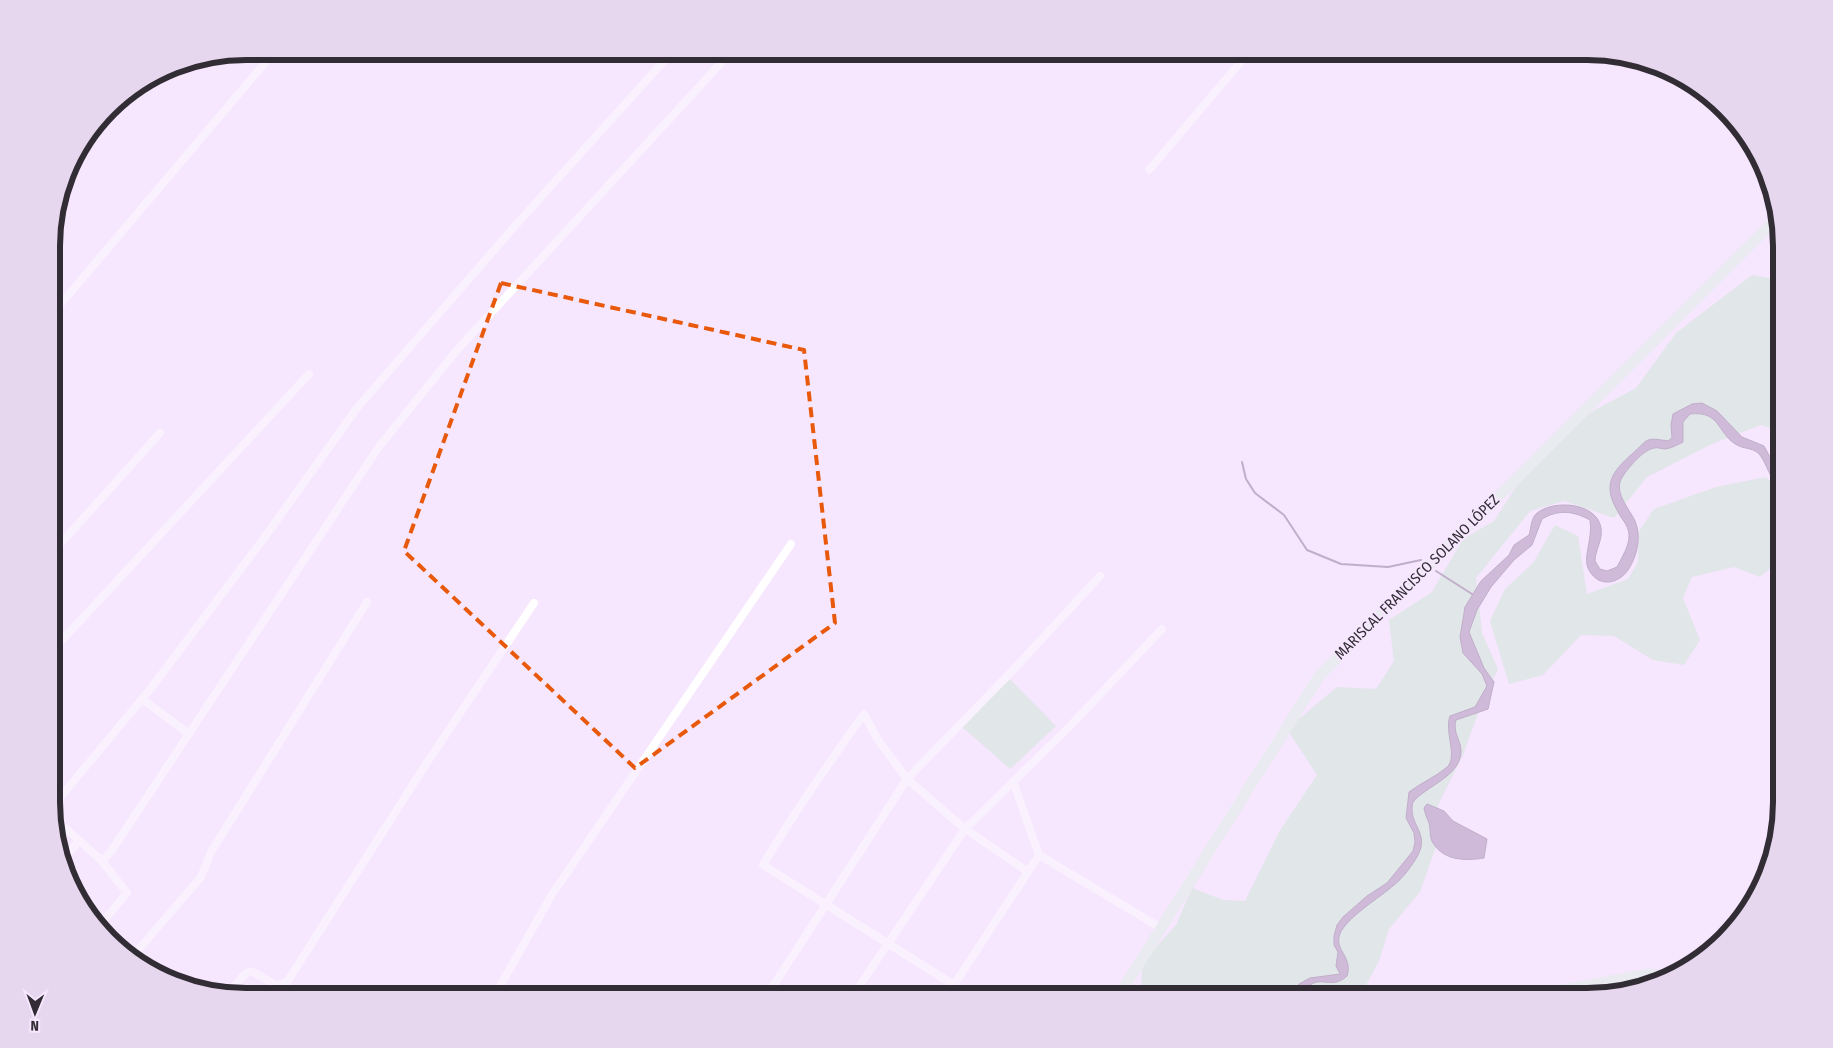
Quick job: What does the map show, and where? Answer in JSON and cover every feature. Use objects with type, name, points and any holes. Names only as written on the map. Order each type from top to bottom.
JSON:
[{"type":"main road","name":"MARISCAL FRANCISCO SOLANO LÓPEZ","points":[[1124,988],[1310,688],[1328,664],[1771,223]]},
{"type":"main road","points":[[1574,988],[1649,974],[1656,975]]},
{"type":"street","points":[[60,305],[267,60]]},
{"type":"street","points":[[60,798],[142,699],[272,526],[357,408],[508,234],[665,60]]},
{"type":"street","points":[[102,861],[112,850],[378,448],[456,350],[724,60]]},
{"type":"street","points":[[1149,170],[1242,60]]},
{"type":"street","points":[[60,642],[309,374]]},
{"type":"street","points":[[60,544],[160,432]]},
{"type":"street","points":[[499,988],[551,896],[791,544]]},
{"type":"street","points":[[772,988],[824,904],[907,779],[1014,669],[1100,576]]},
{"type":"street","points":[[136,952],[201,877],[208,857],[367,602]]},
{"type":"street","points":[[233,988],[244,975],[251,971],[276,984],[287,982],[426,764],[534,603]]},
{"type":"street","points":[[858,988],[965,829],[1070,726],[1162,629]]},
{"type":"street","points":[[142,699],[189,734]]},
{"type":"street","points":[[954,985],[762,865],[811,788],[864,714],[878,740],[907,779],[965,829],[1027,871]]},
{"type":"street","points":[[1013,781],[1039,855],[1161,928]]},
{"type":"street","points":[[62,826],[102,861],[127,893],[103,921]]},
{"type":"street","points":[[67,854],[79,841]]},
{"type":"street","points":[[952,988],[1039,855]]},
{"type":"highlighted area","points":[[501,283],[804,350],[835,623],[635,768],[404,551]]},
{"type":"green space","points":[[1752,275],[1773,279],[1773,429],[1761,425],[1712,444],[1647,477],[1614,518],[1564,501],[1530,511],[1476,578],[1482,633],[1498,669],[1480,708],[1463,755],[1438,805],[1437,844],[1420,892],[1389,929],[1379,961],[1364,988],[1141,988],[1142,963],[1176,925],[1192,888],[1223,900],[1245,901],[1279,832],[1317,775],[1287,729],[1337,687],[1376,689],[1394,661],[1389,620],[1432,592],[1463,539],[1494,521],[1537,454],[1580,418],[1636,388],[1676,333]]},
{"type":"green space","points":[[1766,477],[1773,484],[1773,566],[1760,577],[1734,567],[1692,577],[1683,598],[1700,640],[1684,665],[1653,660],[1614,636],[1581,635],[1543,675],[1509,684],[1490,621],[1505,589],[1533,563],[1555,525],[1578,536],[1587,594],[1628,579],[1638,562],[1639,531],[1654,509],[1716,487]]},
{"type":"green space","points":[[1010,679],[1056,726],[1010,769],[959,724]]},
{"type":"shaded area","points":[[1702,403],[1717,411],[1742,437],[1764,446],[1773,462],[1773,478],[1758,453],[1732,442],[1714,420],[1708,416],[1690,414],[1683,422],[1683,442],[1670,448],[1655,448],[1645,452],[1623,476],[1620,482],[1620,493],[1637,526],[1638,538],[1633,560],[1622,577],[1610,582],[1604,582],[1592,575],[1588,568],[1590,520],[1566,512],[1542,519],[1532,545],[1514,560],[1491,587],[1477,610],[1469,632],[1484,668],[1494,682],[1488,709],[1456,720],[1455,729],[1461,749],[1459,761],[1448,775],[1413,802],[1413,816],[1421,840],[1418,855],[1401,879],[1354,916],[1342,930],[1339,942],[1348,964],[1347,976],[1341,981],[1318,982],[1313,983],[1308,988],[1297,988],[1299,984],[1310,978],[1340,974],[1336,966],[1338,952],[1334,945],[1337,925],[1343,917],[1367,896],[1387,883],[1413,851],[1414,833],[1406,818],[1409,792],[1450,764],[1450,716],[1475,707],[1487,686],[1482,674],[1463,653],[1460,637],[1465,607],[1481,581],[1509,555],[1514,545],[1529,535],[1534,516],[1543,509],[1552,506],[1563,505],[1583,508],[1598,519],[1601,532],[1595,561],[1600,569],[1607,571],[1617,567],[1627,547],[1629,534],[1610,493],[1610,485],[1615,472],[1647,440],[1668,441],[1672,438],[1671,425],[1673,414],[1692,404]]},
{"type":"shaded area","points":[[1427,804],[1444,811],[1453,821],[1487,839],[1484,858],[1456,858],[1438,849],[1431,838],[1429,823],[1425,814],[1424,808]]},
{"type":"waterway","points":[[1242,462],[1246,479],[1255,493],[1284,515],[1307,550],[1341,564],[1388,567],[1421,560]]},
{"type":"waterway","points":[[1436,571],[1472,594]]}]
